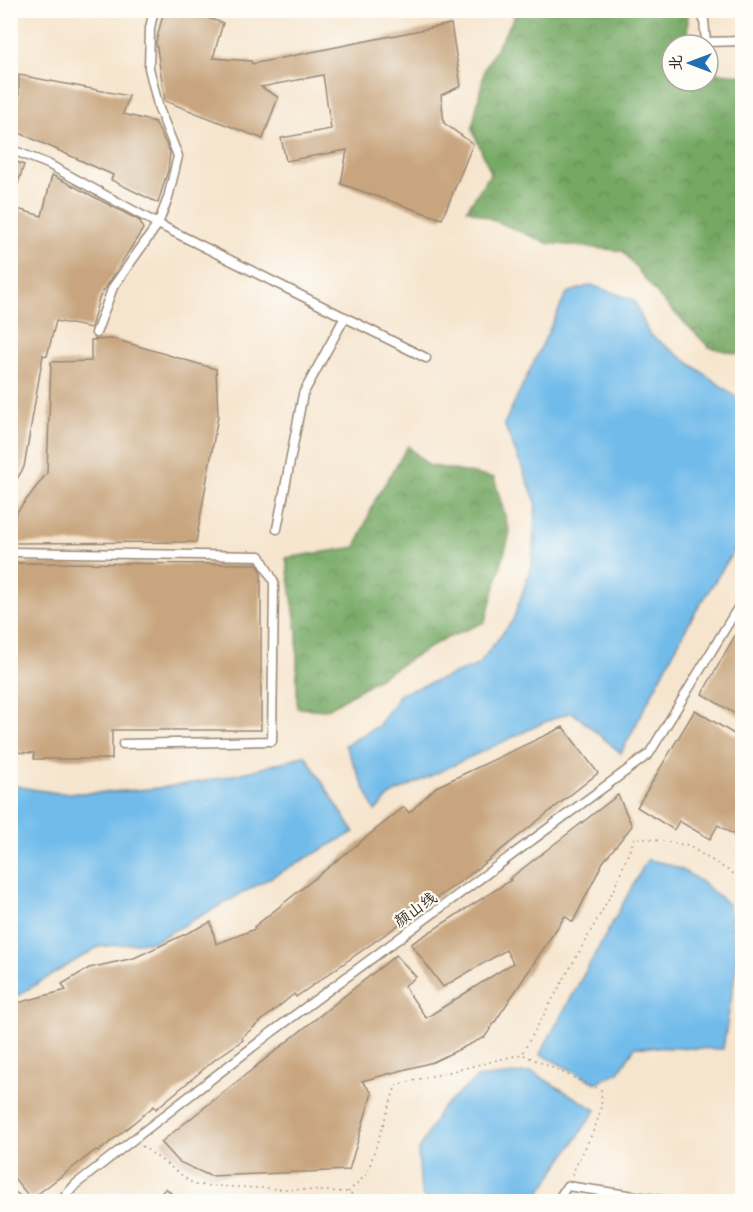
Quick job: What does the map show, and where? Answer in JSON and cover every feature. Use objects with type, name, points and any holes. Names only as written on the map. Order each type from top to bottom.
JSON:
[{"type":"street","points":[[96,333],[113,287],[158,224],[168,198],[178,156],[159,109],[149,68],[150,28],[154,10]]},
{"type":"street","points":[[703,10],[706,42],[742,41]]},
{"type":"street","points":[[10,149],[48,164],[158,224],[426,358]]},
{"type":"street","points":[[277,529],[303,394],[345,317]]},
{"type":"street","points":[[10,552],[260,556],[274,582],[272,741],[123,744]]},
{"type":"street","name":"颜山线","points":[[60,1202],[76,1184],[272,1032],[649,754],[742,601]]},
{"type":"street","points":[[557,1202],[567,1186],[675,1202]]},
{"type":"street","points":[[10,1194],[20,1202]]},
{"type":"path","points":[[522,1054],[613,891],[635,837],[687,845],[742,879]]},
{"type":"path","points":[[348,1192],[367,1174],[396,1085],[522,1054],[601,1090],[598,1118],[567,1186]]},
{"type":"path","points":[[134,1140],[195,1185],[348,1192],[366,1202]]},
{"type":"green space","points":[[512,11],[688,11],[687,33],[660,33],[660,93],[720,93],[720,73],[742,75],[742,355],[709,347],[661,299],[623,251],[547,243],[467,209],[491,173],[472,129],[485,68],[515,16]]},
{"type":"green space","points":[[408,446],[428,465],[494,478],[510,533],[485,622],[440,641],[326,710],[297,708],[297,632],[286,558],[356,547],[375,500]]},
{"type":"water","points":[[591,285],[634,300],[649,334],[742,401],[742,538],[691,619],[621,753],[572,712],[545,722],[392,794],[375,811],[345,745],[378,726],[400,694],[478,665],[513,620],[532,565],[536,502],[504,424],[567,293]]},
{"type":"water","points":[[305,755],[354,832],[155,941],[98,947],[17,996],[11,989],[11,785],[65,793],[156,788],[216,779]]},
{"type":"water","points":[[647,860],[671,865],[691,875],[729,905],[737,962],[723,1049],[635,1047],[619,1072],[596,1083],[540,1054]]},
{"type":"water","points":[[532,1072],[596,1110],[534,1201],[426,1201],[421,1193],[418,1152],[440,1110],[477,1078]]},
{"type":"building","points":[[164,10],[192,10],[191,13],[223,23],[213,58],[251,61],[252,64],[451,24],[461,86],[441,95],[444,123],[473,144],[442,219],[341,184],[347,150],[286,161],[281,138],[331,129],[323,75],[261,87],[278,97],[263,139],[165,101],[156,42]]},
{"type":"building","points":[[19,75],[129,96],[123,114],[155,122],[170,152],[168,170],[158,203],[111,180],[113,175],[13,130],[19,96]]},
{"type":"building","points":[[10,159],[24,165],[12,201],[10,201]]},
{"type":"building","points":[[52,175],[140,221],[143,229],[99,298],[91,328],[56,321],[47,356],[43,355],[24,467],[10,491],[10,207],[42,216]]},
{"type":"building","points":[[114,339],[216,369],[218,416],[196,542],[10,543],[10,521],[47,473],[51,362],[91,361],[91,340]]},
{"type":"building","points":[[10,563],[257,564],[261,571],[261,730],[112,730],[112,759],[34,759],[34,753],[10,752]]},
{"type":"building","points":[[742,623],[742,718],[702,694]]},
{"type":"building","points":[[695,710],[742,739],[742,840],[718,825],[710,839],[679,821],[674,830],[637,807]]},
{"type":"building","points":[[563,727],[598,773],[468,876],[296,997],[294,994],[242,1037],[243,1040],[217,1058],[156,1109],[154,1106],[98,1152],[96,1150],[31,1199],[10,1173],[10,1005],[66,990],[62,984],[89,968],[134,958],[211,922],[216,944],[255,929],[254,927],[404,807],[409,813],[436,787]]},
{"type":"building","points":[[618,795],[632,826],[603,862],[573,922],[565,916],[485,1037],[433,1062],[362,1081],[372,1093],[349,1170],[210,1176],[179,1162],[161,1142],[396,955],[416,977],[404,986],[426,1018],[513,963],[506,950],[443,987],[411,944],[511,880],[509,879]]},
{"type":"building","points":[[166,1188],[179,1202],[153,1202]]}]
